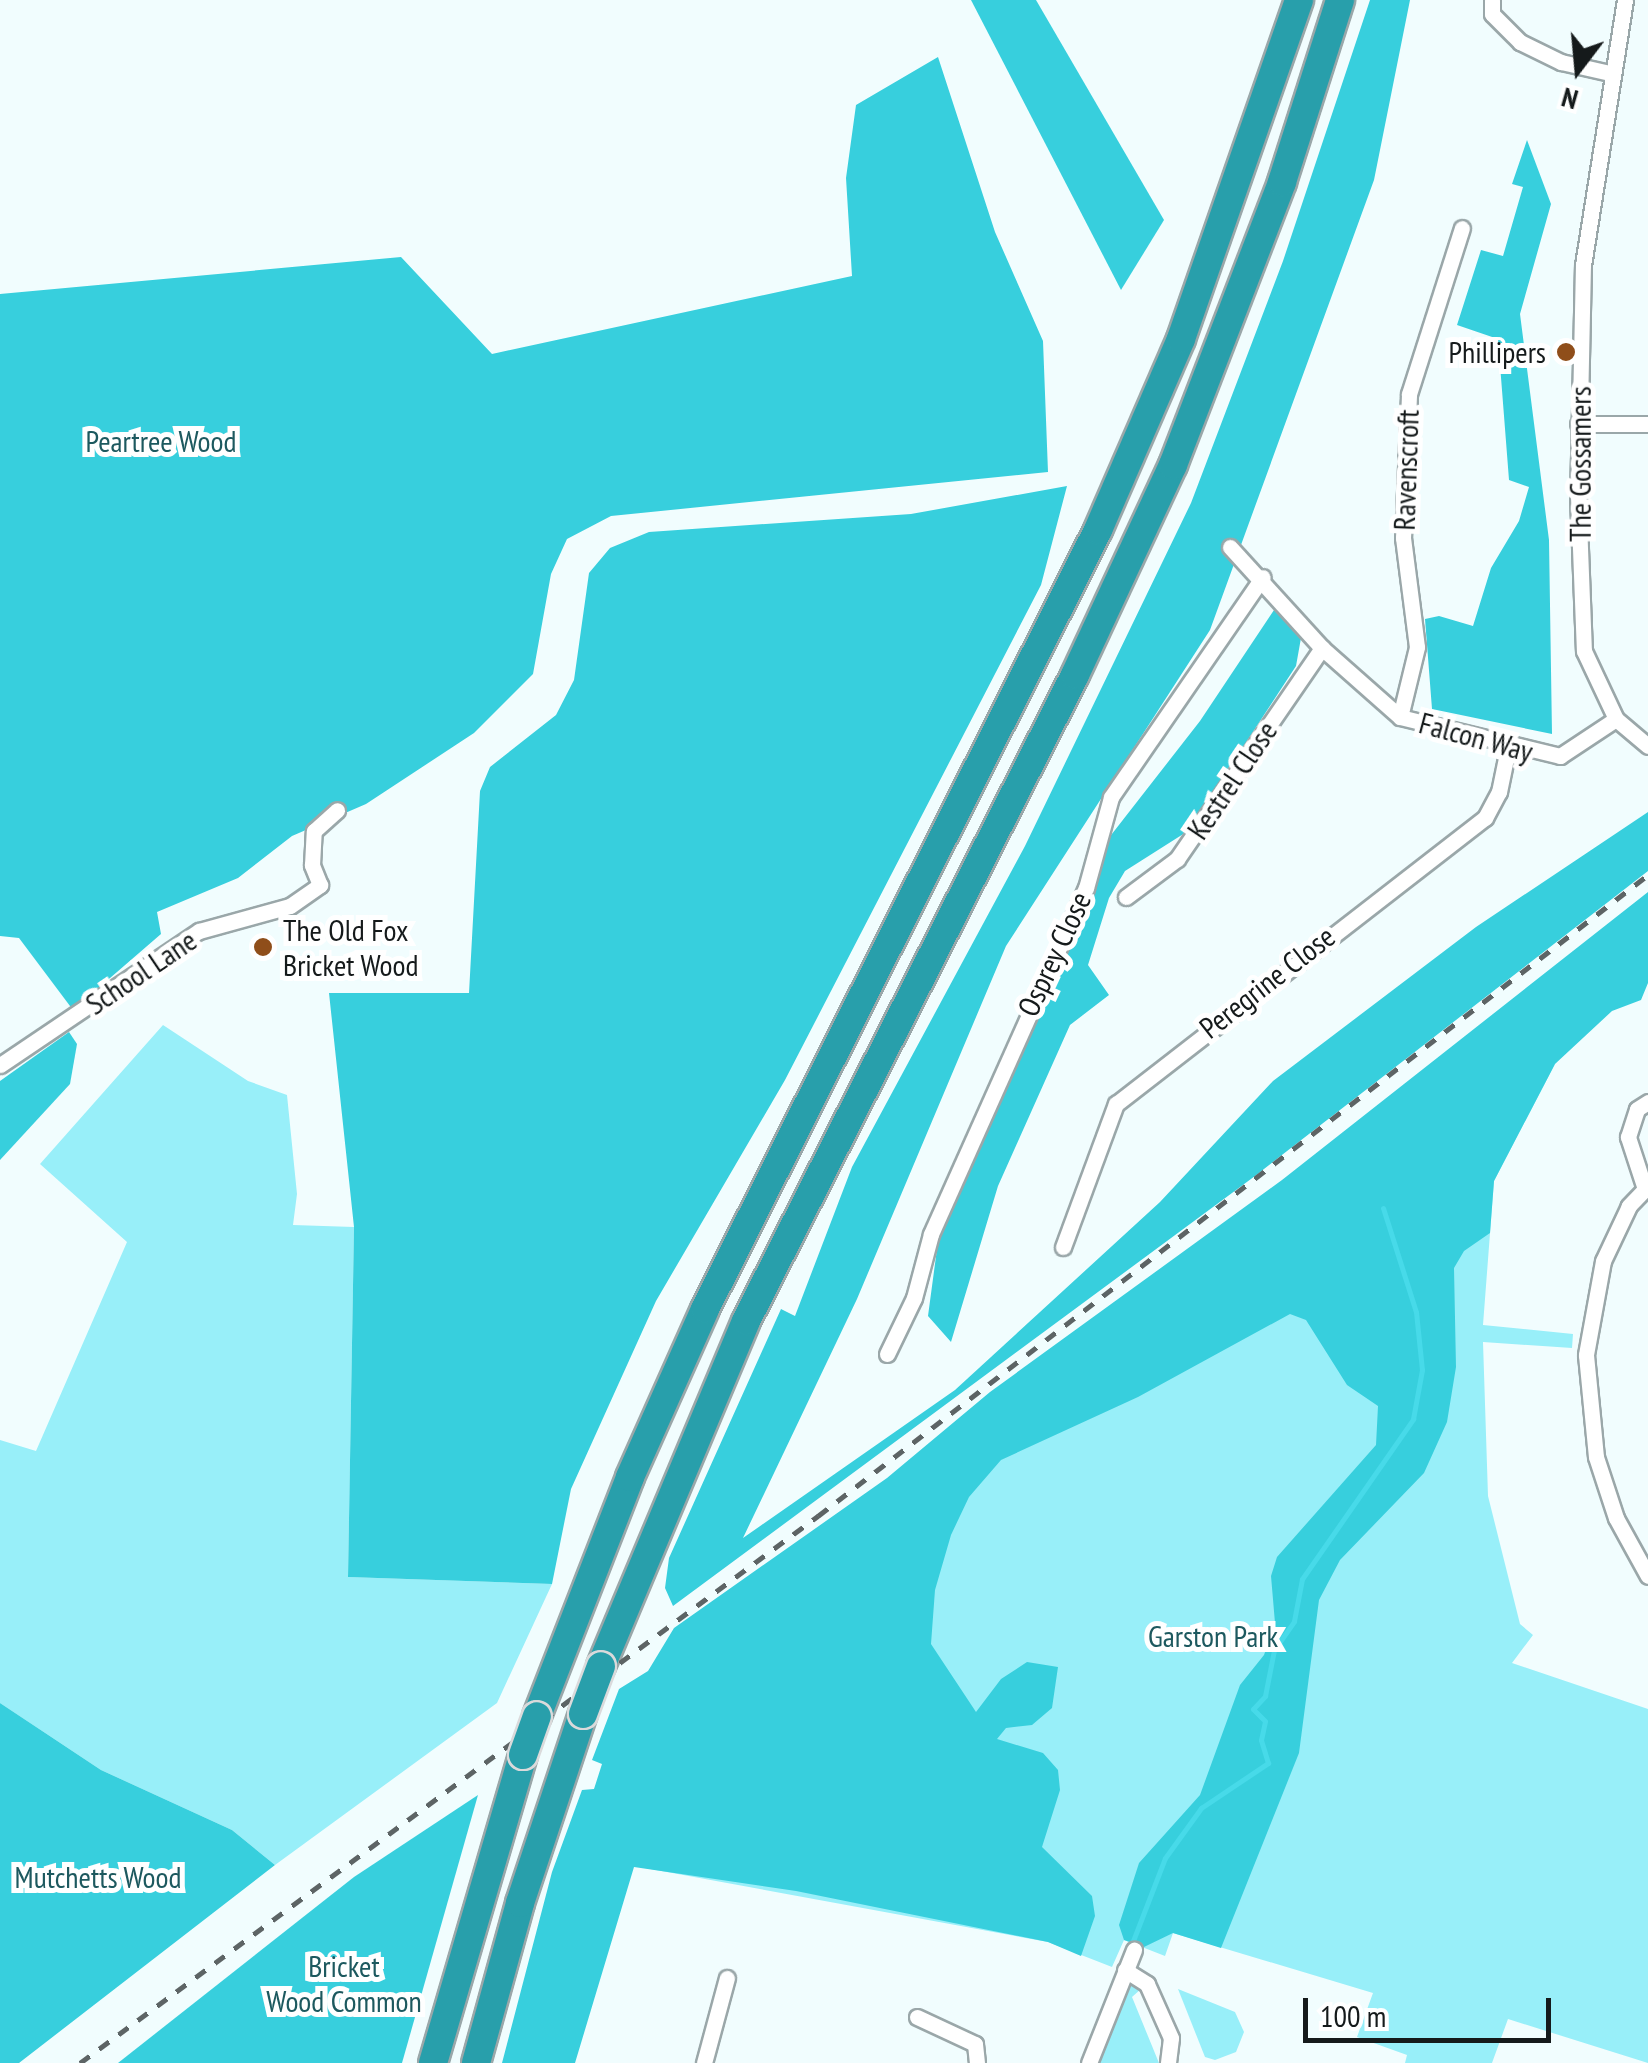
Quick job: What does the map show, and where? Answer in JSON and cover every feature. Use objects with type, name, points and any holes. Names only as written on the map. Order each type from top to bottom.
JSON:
[{"type":"highway","points":[[433,2063],[523,1755],[630,1477],[705,1310],[1036,660],[1127,464],[1238,186],[1299,0]]},
{"type":"highway","points":[[476,2063],[520,1903],[601,1666],[746,1320],[1075,675],[1173,465],[1282,182],[1340,0]]},
{"type":"street","points":[[1492,0],[1499,25],[1520,42],[1561,62],[1610,73]]},
{"type":"street","name":"The Gossamers","points":[[1616,718],[1584,651],[1578,424],[1583,264],[1610,73],[1625,0]]},
{"type":"street","name":"Ravenscroft","points":[[1400,717],[1418,647],[1403,538],[1409,394],[1462,228]]},
{"type":"street","points":[[1578,424],[1648,424]]},
{"type":"street","points":[[1230,547],[1263,577]]},
{"type":"street","name":"Falcon Way","points":[[1263,577],[1322,648],[1400,717],[1508,748],[1560,756],[1616,718]]},
{"type":"street","name":"Osprey Close","points":[[888,1354],[914,1298],[930,1234],[1086,888],[1111,797],[1263,577]]},
{"type":"street","name":"Kestrel Close","points":[[1126,897],[1186,847],[1322,648]]},
{"type":"street","points":[[1616,718],[1648,746]]},
{"type":"street","name":"Peregrine Close","points":[[1063,1247],[1116,1104],[1485,818],[1499,792],[1508,748]]},
{"type":"street","name":"School Lane","points":[[0,1065],[199,931],[290,906],[320,885],[312,865],[314,832],[337,810]]},
{"type":"street","points":[[1648,1102],[1636,1110],[1628,1137],[1646,1188],[1616,1229],[1604,1261],[1586,1355],[1596,1457],[1616,1518],[1648,1576]]},
{"type":"street","points":[[1090,2063],[1134,1950]]},
{"type":"street","points":[[1125,1970],[1147,1984],[1171,2038],[1168,2063]]},
{"type":"street","points":[[704,2063],[728,1978]]},
{"type":"street","points":[[917,2017],[975,2044],[977,2063]]},
{"type":"green space","points":[[971,0],[1036,0],[1164,220],[1121,290]]},
{"type":"green space","points":[[1370,0],[1410,0],[1374,180],[1210,630],[1006,946],[857,1299],[743,1538],[955,1390],[1160,1202],[1273,1081],[1476,927],[1648,812],[1648,871],[1255,1176],[673,1606],[665,1588],[669,1558],[781,1309],[795,1316],[852,1167],[1025,846],[1191,503],[1283,261]]},
{"type":"green space","name":"Peartree Wood","points":[[938,57],[995,232],[1043,341],[1048,472],[611,516],[567,539],[551,574],[533,674],[474,733],[366,804],[292,836],[238,878],[157,912],[161,934],[73,1010],[19,938],[0,936],[0,294],[401,257],[492,354],[852,276],[846,178],[856,105]]},
{"type":"green space","points":[[1527,140],[1551,204],[1520,314],[1549,540],[1552,734],[1432,709],[1425,619],[1439,616],[1473,626],[1491,568],[1519,521],[1529,487],[1509,480],[1498,339],[1457,325],[1481,250],[1503,256],[1523,187],[1512,184]]},
{"type":"green space","points":[[1067,486],[1041,585],[785,1080],[656,1301],[571,1489],[552,1584],[348,1577],[354,1227],[329,993],[469,993],[480,791],[490,767],[556,715],[574,680],[589,573],[610,548],[649,532],[911,514]]},
{"type":"green space","points":[[1276,607],[1301,638],[1296,666],[1188,831],[1125,871],[1109,898],[1088,965],[1109,995],[1070,1025],[998,1186],[951,1342],[928,1316],[939,1234],[1039,1001],[1092,898],[1108,839],[1200,721]]},
{"type":"green space","points":[[1648,892],[1648,983],[1641,1000],[1612,1011],[1555,1064],[1494,1181],[1490,1233],[1464,1251],[1454,1268],[1456,1367],[1447,1422],[1424,1473],[1340,1560],[1319,1600],[1299,1753],[1221,1948],[1173,1933],[1144,1947],[1124,1940],[1119,1925],[1139,1863],[1200,1795],[1240,1685],[1264,1655],[1275,1623],[1271,1576],[1277,1557],[1376,1445],[1378,1406],[1347,1385],[1306,1320],[1290,1314],[1138,1397],[1001,1460],[969,1497],[951,1535],[935,1590],[931,1644],[976,1712],[1001,1679],[1027,1662],[1058,1667],[1052,1708],[1032,1725],[1006,1728],[997,1739],[1043,1753],[1058,1770],[1060,1790],[1042,1847],[1092,1896],[1095,1916],[1081,1956],[1048,1942],[796,1891],[634,1867],[575,2063],[502,2063],[552,1872],[582,1790],[594,1789],[602,1764],[592,1760],[619,1689],[648,1671],[674,1628],[887,1478],[990,1392],[1282,1180]]},
{"type":"green space","points":[[163,1025],[248,1081],[287,1095],[297,1194],[293,1225],[354,1227],[348,1577],[552,1584],[497,1703],[275,1865],[232,1830],[101,1770],[0,1703],[0,1440],[36,1451],[127,1242],[40,1164]]},
{"type":"green space","points":[[69,1032],[77,1044],[70,1084],[0,1160],[0,1081]]},
{"type":"green space","name":"Garston Park","points":[[1555,1064],[1494,1181],[1483,1325],[1573,1334],[1572,1348],[1483,1342],[1488,1496],[1520,1624],[1533,1635],[1512,1663],[1648,1709],[1648,2063],[1508,2019],[1492,2063],[1405,2063],[1407,2055],[1357,2037],[1373,1993],[1173,1933],[1165,1956],[1124,1940],[1112,1967],[1048,1942],[634,1866],[665,1685]]},
{"type":"green space","name":"Mutchetts Wood","points":[[0,1703],[101,1770],[232,1830],[275,1865],[19,2063],[0,2063]]},
{"type":"green space","name":"Bricket Wood Common","points":[[478,1795],[402,2063],[118,2063],[354,1877]]},
{"type":"green space","points":[[1134,1984],[1141,1989],[1132,1997],[1159,2063],[1095,2063],[1126,1987]]},
{"type":"green space","points":[[1178,1989],[1235,2012],[1244,2032],[1236,2052],[1215,2060],[1205,2057]]},
{"type":"waterway","points":[[1131,1946],[1165,1858],[1201,1808],[1268,1763],[1261,1740],[1265,1721],[1253,1709],[1265,1696],[1274,1650],[1294,1621],[1302,1579],[1413,1419],[1422,1370],[1416,1312],[1383,1208]]},
{"type":"railway","points":[[80,2063],[818,1516],[1648,875]]},
{"type":"place","name":"Phillipers","points":[[1566,352]]},
{"type":"place","name":"The Old Fox Bricket Wood","points":[[263,947]]}]
